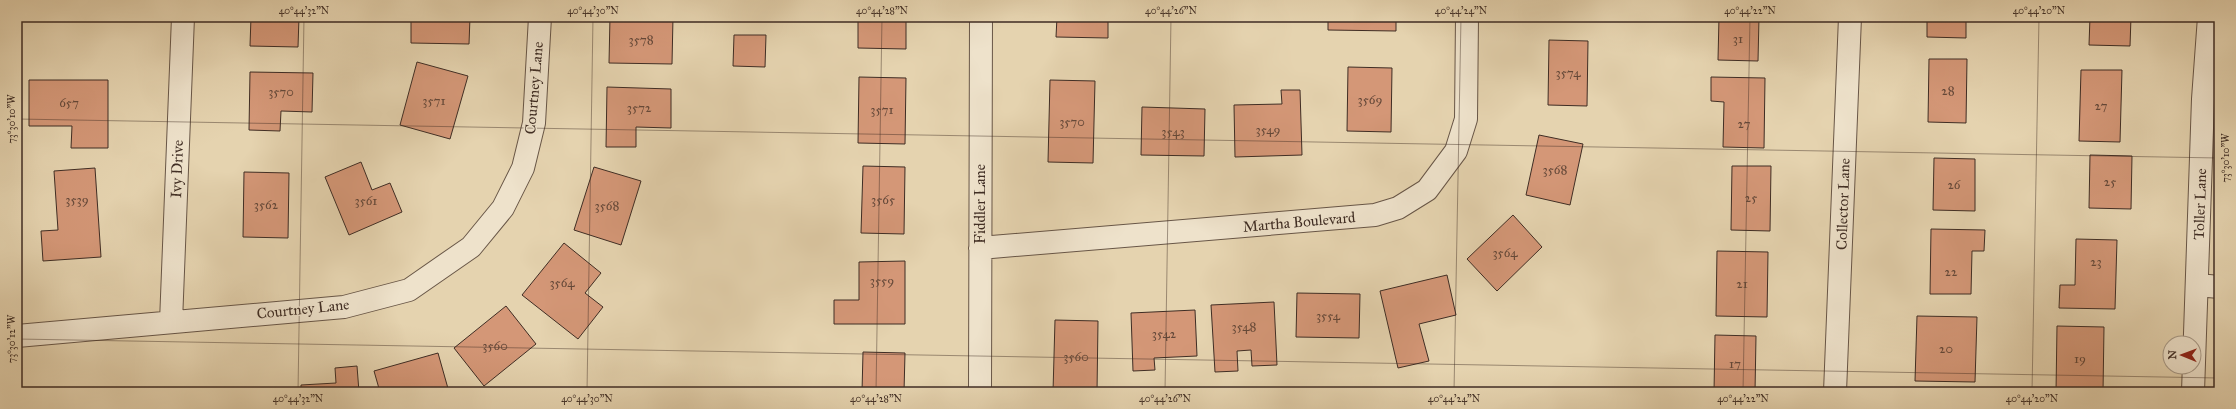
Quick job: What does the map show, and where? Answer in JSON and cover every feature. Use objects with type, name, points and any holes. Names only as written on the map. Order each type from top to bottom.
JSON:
[{"type":"street","name":"Ivy Drive","points":[[171,322],[183,17]]},
{"type":"street","name":"Courtney Lane","points":[[17,336],[344,307],[409,290],[471,247],[503,208],[523,168],[534,123],[540,17]]},
{"type":"street","name":"Fiddler Lane","points":[[980,392],[981,17]]},
{"type":"street","name":"Martha Boulevard","points":[[980,248],[1375,215],[1398,208],[1427,190],[1456,151],[1466,119],[1466,17]]},
{"type":"street","name":"Collector Lane","points":[[1835,392],[1850,17]]},
{"type":"street","name":"Toller Lane","points":[[2193,392],[2198,285],[2203,99],[2209,17]]},
{"type":"street","points":[[2198,285],[2219,287]]},
{"type":"building","points":[[251,17],[299,17],[298,47],[250,46]]},
{"type":"building","points":[[411,17],[470,17],[469,44],[411,43]]},
{"type":"building","points":[[610,17],[673,17],[672,64],[609,63]]},
{"type":"building","points":[[845,17],[906,17],[906,49],[858,48],[858,19]]},
{"type":"building","points":[[1057,17],[1108,17],[1108,38],[1056,37]]},
{"type":"building","points":[[1328,17],[1396,17],[1396,31],[1328,30]]},
{"type":"building","points":[[1543,17],[1604,17],[1604,21],[1543,20]]},
{"type":"building","points":[[1719,17],[1759,17],[1758,61],[1718,60]]},
{"type":"building","points":[[1927,17],[1982,17],[1982,21],[1966,21],[1966,38],[1927,37]]},
{"type":"building","points":[[2090,17],[2131,17],[2130,46],[2089,45]]},
{"type":"building","points":[[734,35],[766,35],[765,67],[733,66]]},
{"type":"building","points":[[1549,40],[1588,41],[1587,106],[1548,105]]},
{"type":"building","points":[[1929,59],[1967,59],[1966,123],[1928,122]]},
{"type":"building","points":[[417,62],[468,76],[450,139],[400,125]]},
{"type":"building","points":[[1348,67],[1392,68],[1391,132],[1347,131]]},
{"type":"building","points":[[2081,70],[2122,70],[2120,142],[2079,141]]},
{"type":"building","points":[[250,72],[313,73],[312,112],[281,111],[280,131],[249,130]]},
{"type":"building","points":[[859,77],[906,78],[905,144],[858,143]]},
{"type":"building","points":[[1711,77],[1765,78],[1764,148],[1723,147],[1724,102],[1711,101]]},
{"type":"building","points":[[29,80],[108,80],[108,148],[71,148],[72,126],[29,126]]},
{"type":"building","points":[[1050,80],[1095,81],[1093,163],[1048,162]]},
{"type":"building","points":[[607,87],[671,89],[671,128],[636,127],[636,147],[606,147]]},
{"type":"building","points":[[1281,90],[1300,90],[1302,155],[1235,157],[1234,105],[1282,104]]},
{"type":"building","points":[[1142,107],[1205,109],[1204,156],[1141,155]]},
{"type":"building","points":[[1539,135],[1583,144],[1570,205],[1526,195]]},
{"type":"building","points":[[2090,155],[2132,156],[2131,209],[2089,208]]},
{"type":"building","points":[[1934,158],[1975,159],[1975,211],[1933,210]]},
{"type":"building","points":[[361,162],[372,190],[390,183],[402,212],[349,235],[325,177]]},
{"type":"building","points":[[863,166],[905,167],[904,234],[861,233]]},
{"type":"building","points":[[1732,166],[1771,166],[1770,231],[1731,230]]},
{"type":"building","points":[[594,167],[641,181],[621,245],[574,230]]},
{"type":"building","points":[[95,168],[101,257],[43,261],[41,231],[58,230],[54,171]]},
{"type":"building","points":[[244,172],[289,173],[288,238],[243,237]]},
{"type":"building","points":[[1513,215],[1542,247],[1497,291],[1467,259]]},
{"type":"building","points":[[1931,229],[1985,230],[1984,251],[1972,251],[1971,294],[1930,294]]},
{"type":"building","points":[[17,230],[19,266],[17,266]]},
{"type":"building","points":[[2076,239],[2117,240],[2115,309],[2059,308],[2060,285],[2075,285]]},
{"type":"building","points":[[564,243],[601,273],[585,293],[603,307],[578,339],[522,295]]},
{"type":"building","points":[[1717,251],[1768,252],[1767,317],[1716,316]]},
{"type":"building","points":[[905,261],[905,324],[834,324],[834,300],[859,300],[859,262]]},
{"type":"building","points":[[1447,275],[1456,315],[1419,324],[1429,361],[1398,368],[1380,291]]},
{"type":"building","points":[[1297,293],[1360,294],[1359,338],[1296,337]]},
{"type":"building","points":[[1274,302],[1277,365],[1252,366],[1251,350],[1237,351],[1238,371],[1215,372],[1211,305]]},
{"type":"building","points":[[506,306],[536,344],[484,386],[454,348]]},
{"type":"building","points":[[1195,310],[1197,356],[1154,358],[1155,370],[1133,371],[1131,313]]},
{"type":"building","points":[[1917,316],[1977,317],[1975,382],[1915,381]]},
{"type":"building","points":[[1055,320],[1098,321],[1097,392],[1053,392]]},
{"type":"building","points":[[2057,326],[2104,327],[2103,392],[2056,392]]},
{"type":"building","points":[[1715,335],[1756,336],[1755,392],[1714,392]]},
{"type":"building","points":[[863,352],[905,353],[904,392],[862,392]]},
{"type":"building","points":[[438,353],[449,392],[380,392],[374,371]]},
{"type":"building","points":[[357,366],[359,392],[301,392],[301,385],[336,383],[335,368]]},
{"type":"building","points":[[208,390],[274,392],[208,392]]}]
